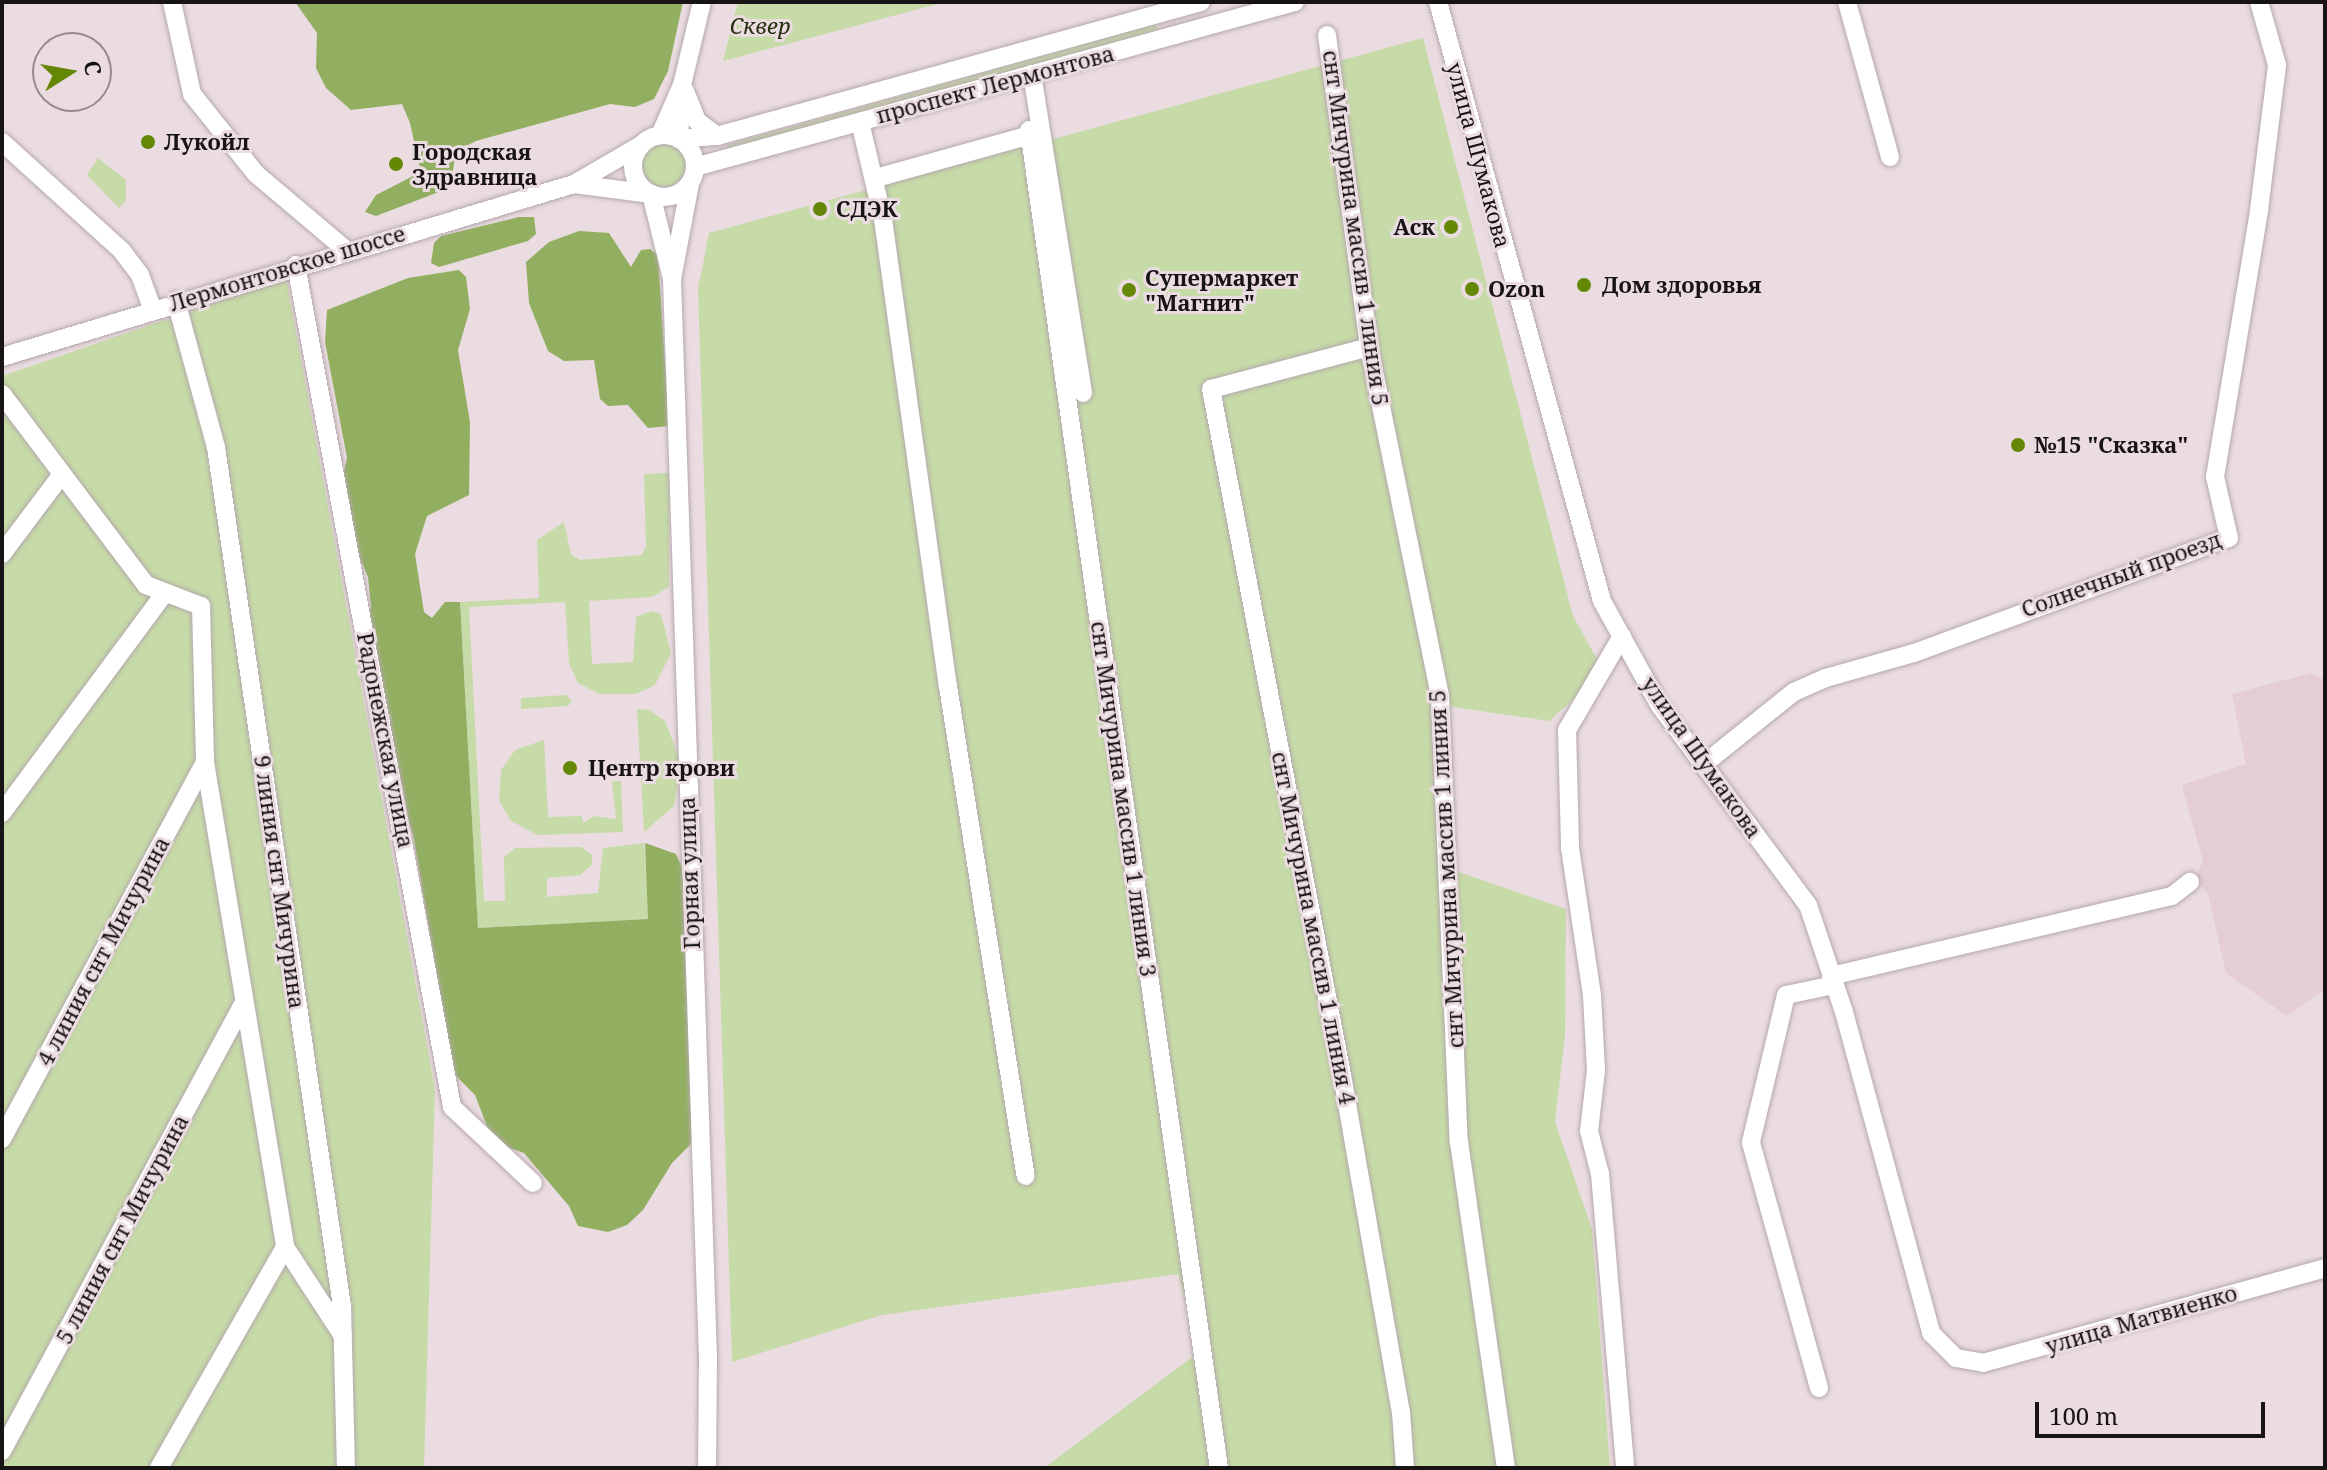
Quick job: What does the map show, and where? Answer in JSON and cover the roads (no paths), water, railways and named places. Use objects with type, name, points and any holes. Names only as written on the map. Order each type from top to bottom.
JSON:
[{"type":"street","points":[[172,2],[192,94],[256,174],[346,250]]},
{"type":"street","points":[[574,184],[660,135],[682,85],[702,2]]},
{"type":"street","name":"проспект Лермонтова","points":[[679,139],[717,136],[1201,2]]},
{"type":"street","name":"проспект Лермонтова","points":[[692,176],[860,122],[1295,2]]},
{"type":"street","name":"улица Шумакова","points":[[1438,2],[1602,601],[1660,706],[1808,905],[1833,981],[1931,1333],[1956,1358]]},
{"type":"street","points":[[1847,2],[1890,157]]},
{"type":"street","name":"Солнечный проезд","points":[[1704,764],[1794,692],[1826,678],[1914,653],[2229,538],[2215,477],[2259,210],[2277,65],[2259,2]]},
{"type":"street","name":"снт Мичурина массив 1 линия 5","points":[[1327,35],[1369,347],[1440,696],[1459,1142],[1506,1468]]},
{"type":"street","points":[[1032,74],[1083,393]]},
{"type":"street","points":[[682,85],[697,121],[717,136]]},
{"type":"street","points":[[679,139],[682,85]]},
{"type":"street","points":[[860,122],[876,178],[948,686],[1026,1176]]},
{"type":"street","name":"снт Мичурина массив 1 линия 3","points":[[876,178],[1030,133],[1219,1468]]},
{"type":"street","points":[[660,135],[679,139],[691,151],[692,176],[672,279]]},
{"type":"street","points":[[2,142],[122,251],[140,275],[152,308]]},
{"type":"street","points":[[641,145],[634,172],[651,194],[672,279]]},
{"type":"street","points":[[574,184],[676,195],[692,176]]},
{"type":"street","name":"Лермонтовское шоссе","points":[[2,357],[152,308],[574,184]]},
{"type":"street","name":"Радонежская улица","points":[[296,265],[452,1107],[533,1183]]},
{"type":"street","name":"Горная улица","points":[[672,279],[708,1357],[707,1468]]},
{"type":"street","name":"9 линия снт Мичурина","points":[[176,301],[216,447],[343,1336],[346,1468]]},
{"type":"street","name":"снт Мичурина массив 1 линия 4","points":[[1369,347],[1211,389],[1342,1075],[1401,1412],[1405,1468]]},
{"type":"street","points":[[2,394],[146,585],[201,606],[205,762],[242,1006],[285,1247],[343,1336]]},
{"type":"street","points":[[2,554],[62,474]]},
{"type":"street","points":[[2,813],[165,593]]},
{"type":"street","points":[[1622,636],[1567,730],[1570,848],[1592,996],[1596,1070],[1589,1131],[1600,1174],[1625,1468]]},
{"type":"street","name":"4 линия снт Мичурина","points":[[2,1139],[205,762]]},
{"type":"street","points":[[1819,1388],[1751,1142],[1786,995],[2172,896],[2190,882]]},
{"type":"street","name":"5 линия снт Мичурина","points":[[2,1451],[242,1006]]},
{"type":"street","points":[[159,1468],[285,1247]]},
{"type":"street","name":"улица Матвиенко","points":[[1956,1358],[1983,1363],[2325,1268]]},
{"type":"place","name":"Лукойл","points":[[148,142]]},
{"type":"place","name":"Городская Здравница","points":[[396,164]]},
{"type":"place","name":"СДЭК","points":[[820,209]]},
{"type":"place","name":"Аск","points":[[1451,227]]},
{"type":"place","name":"Дом здоровья","points":[[1584,285]]},
{"type":"place","name":"Ozon","points":[[1472,289]]},
{"type":"place","name":"Супермаркет \"Магнит\"","points":[[1129,290]]},
{"type":"place","name":"№15 \"Сказка\"","points":[[2018,445]]},
{"type":"place","name":"Центр крови","points":[[570,768]]},
{"type":"park label","name":"Сквер","points":[[760,26]]}]
